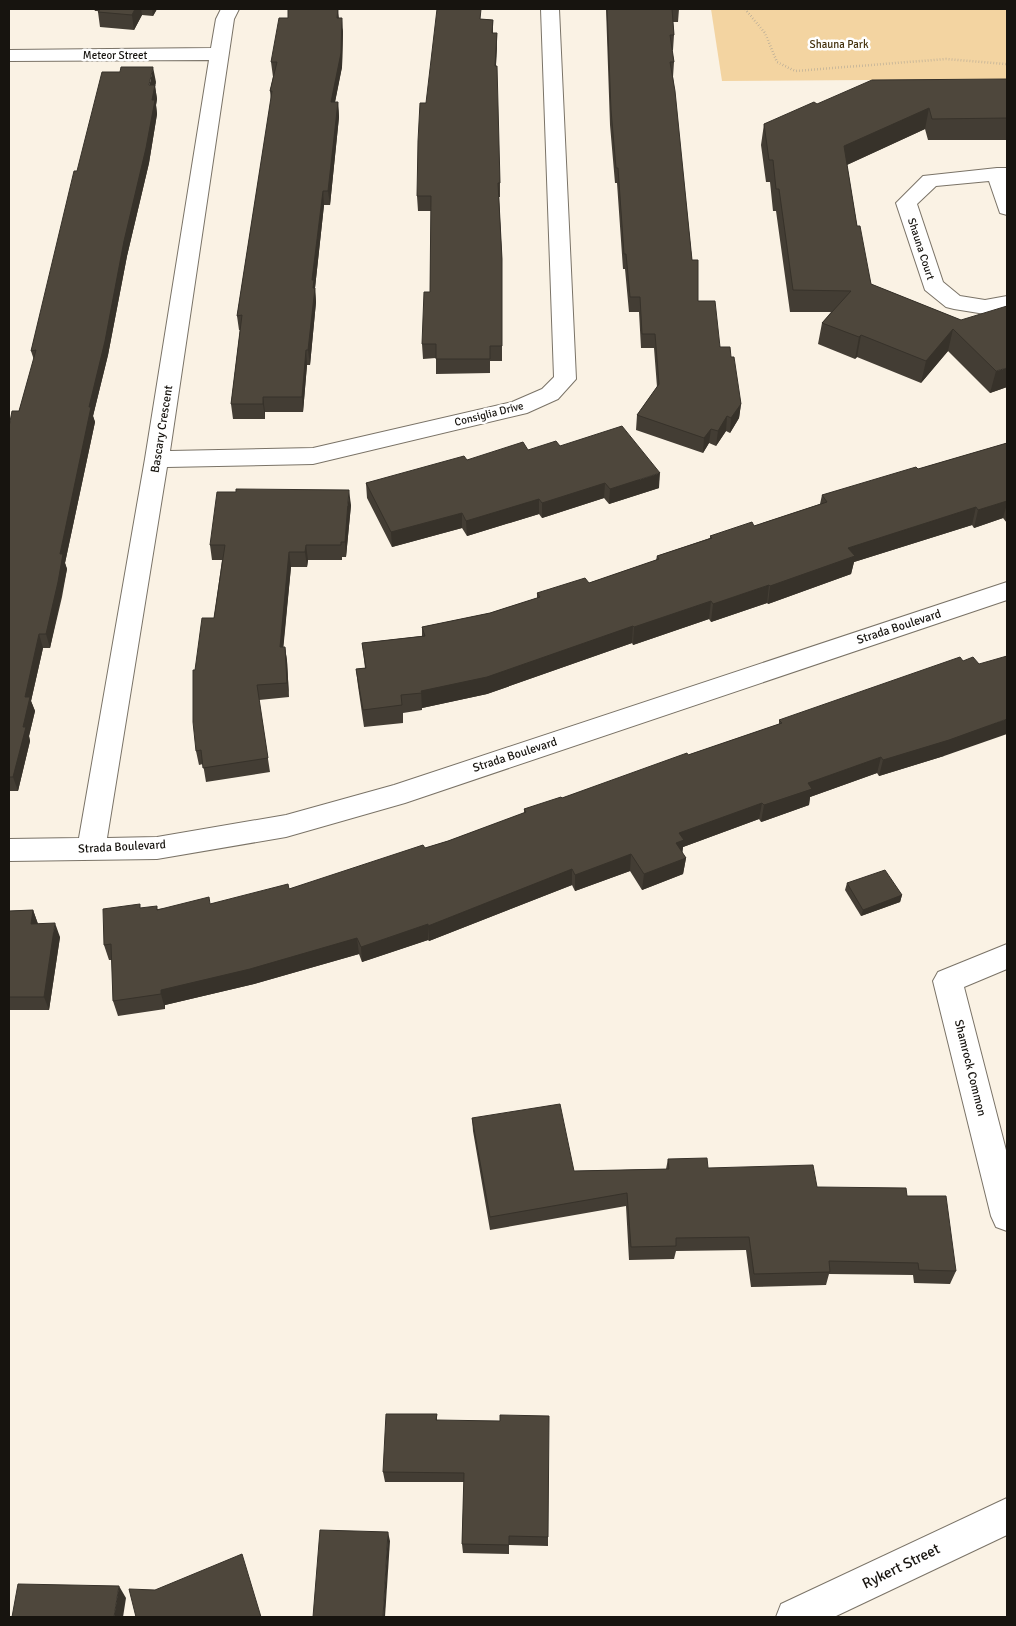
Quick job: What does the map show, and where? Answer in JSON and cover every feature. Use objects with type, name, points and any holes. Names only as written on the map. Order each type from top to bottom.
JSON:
[{"type":"street","name":"Bascary Crescent","points":[[91,850],[157,459],[226,19],[230,9]]},
{"type":"street","name":"Consiglia Drive","points":[[157,459],[313,456],[519,408],[550,394],[565,379],[550,9]]},
{"type":"street","name":"Meteor Street","points":[[9,56],[221,54]]},
{"type":"street","name":"Shauna Court","points":[[1007,209],[1002,174],[930,180],[906,203],[933,285],[954,302],[985,307],[1007,303]]},
{"type":"street","name":"Strada Boulevard","points":[[9,850],[156,848],[286,826],[395,795],[1007,591]]},
{"type":"street","name":"Shamrock Common","points":[[1007,956],[948,980],[1007,1216]]},
{"type":"street","name":"Rykert Street","points":[[794,1617],[1007,1516]]},
{"type":"path","points":[[744,9],[758,22],[767,38],[771,56],[775,61],[795,71],[946,59],[1007,64]]},
{"type":"green space","name":"Shauna Park","points":[[711,9],[1007,9],[1007,79],[722,81]]},
{"type":"building","points":[[100,9],[135,9],[132,15],[98,12]]},
{"type":"building","points":[[288,9],[338,9],[337,18],[342,18],[341,53],[331,102],[338,102],[328,191],[323,191],[312,280],[314,280],[313,288],[315,288],[308,350],[306,350],[302,397],[263,397],[263,404],[231,404],[242,315],[237,316],[272,91],[270,91],[277,62],[271,62],[279,18],[288,18]]},
{"type":"building","points":[[437,9],[481,9],[480,19],[493,20],[492,33],[497,33],[495,66],[497,66],[500,183],[498,183],[502,259],[502,346],[490,346],[490,359],[436,359],[436,344],[422,344],[424,292],[430,292],[431,196],[417,196],[418,141],[420,103],[426,103]]},
{"type":"building","points":[[607,9],[672,9],[674,35],[670,35],[674,62],[670,62],[675,91],[692,260],[698,260],[698,301],[715,301],[720,347],[730,347],[731,357],[734,357],[741,404],[731,418],[727,416],[718,431],[711,429],[704,438],[637,415],[659,384],[655,334],[642,334],[640,297],[630,297],[626,254],[624,254],[618,168],[616,168],[611,110]]},
{"type":"building","points":[[121,67],[153,67],[149,85],[155,85],[152,100],[155,100],[146,148],[124,241],[105,341],[89,407],[91,407],[60,554],[63,554],[58,582],[46,634],[39,634],[25,697],[30,697],[23,727],[26,727],[13,777],[9,777],[9,427],[12,411],[19,411],[36,350],[31,351],[74,171],[77,171],[102,72],[120,72]]},
{"type":"building","points":[[1007,79],[1007,118],[932,119],[929,108],[844,146],[857,226],[860,226],[871,284],[961,320],[1007,306],[1007,368],[996,371],[953,329],[926,361],[861,335],[859,337],[822,323],[851,291],[793,290],[779,189],[776,189],[773,160],[769,160],[764,124],[814,102],[817,104],[872,80]]},
{"type":"building","points":[[622,426],[660,473],[610,489],[605,483],[542,503],[539,499],[466,521],[462,513],[391,532],[366,483],[464,456],[467,460],[523,442],[528,450],[556,441],[560,446]]},
{"type":"building","points":[[1007,443],[1007,501],[978,510],[976,507],[848,548],[855,556],[770,586],[713,604],[711,601],[633,626],[487,677],[421,691],[422,693],[401,695],[402,705],[363,710],[356,669],[366,668],[362,643],[425,636],[422,627],[490,613],[540,597],[537,593],[585,578],[589,583],[659,559],[657,556],[712,538],[710,536],[752,522],[754,526],[827,502],[822,495],[916,467],[918,469]]},
{"type":"building","points":[[236,489],[349,490],[345,542],[341,542],[341,545],[306,545],[305,552],[289,552],[280,647],[285,647],[287,683],[257,685],[268,758],[203,768],[201,750],[196,751],[193,722],[193,670],[195,670],[202,618],[214,618],[225,545],[210,545],[217,492],[236,492]]},
{"type":"building","points":[[1007,656],[1007,719],[949,740],[883,760],[881,757],[808,783],[812,789],[764,805],[762,803],[679,833],[684,840],[676,843],[686,858],[644,874],[631,854],[575,875],[572,869],[428,926],[428,924],[361,947],[357,938],[250,969],[161,990],[161,994],[113,1001],[111,944],[104,945],[103,909],[140,904],[140,908],[157,906],[157,910],[209,897],[210,904],[288,884],[289,889],[423,845],[425,848],[448,841],[526,812],[524,809],[562,798],[687,753],[688,755],[782,723],[779,720],[960,657],[963,661],[973,657],[979,664]]},
{"type":"building","points":[[885,870],[902,895],[863,910],[847,883]]},
{"type":"building","points":[[33,910],[31,924],[55,923],[44,997],[9,997],[9,911]]},
{"type":"building","points":[[560,1104],[574,1171],[669,1169],[668,1159],[707,1158],[708,1168],[813,1165],[817,1187],[906,1188],[907,1196],[946,1196],[956,1271],[919,1270],[918,1263],[829,1261],[830,1272],[754,1274],[749,1237],[676,1238],[676,1246],[631,1247],[627,1193],[490,1217],[472,1118]]},
{"type":"building","points":[[386,1414],[437,1414],[436,1420],[500,1421],[500,1415],[549,1416],[548,1537],[509,1536],[509,1545],[462,1544],[464,1473],[383,1472]]},
{"type":"building","points":[[320,1530],[388,1532],[383,1617],[313,1617]]},
{"type":"building","points":[[242,1554],[261,1617],[136,1617],[129,1589],[155,1590]]},
{"type":"building","points":[[18,1584],[119,1586],[114,1617],[12,1617]]}]
